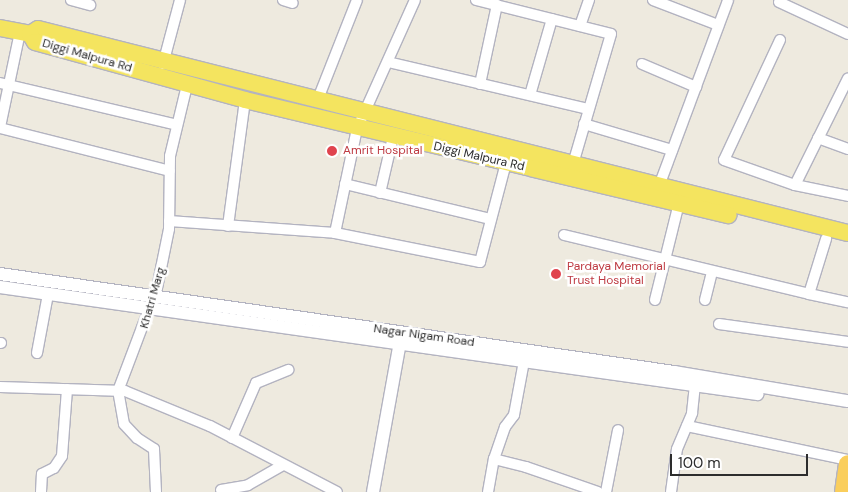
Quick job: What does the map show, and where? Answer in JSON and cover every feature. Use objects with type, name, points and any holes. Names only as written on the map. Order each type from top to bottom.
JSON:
[{"type":"highway","points":[[844,492],[848,462]]},
{"type":"main road","name":"Diggi Malpura Rd","points":[[0,28],[25,33],[38,29],[848,233]]},
{"type":"main road","name":"Diggi Malpura Rd","points":[[25,33],[35,42],[187,85],[357,129],[848,244]]},
{"type":"street","points":[[72,0],[90,5]]},
{"type":"street","points":[[160,77],[180,0]]},
{"type":"street","points":[[318,99],[357,0]]},
{"type":"street","points":[[335,233],[357,129],[415,0]]},
{"type":"street","points":[[476,0],[611,34],[573,164]]},
{"type":"street","points":[[580,26],[589,0]]},
{"type":"street","points":[[653,0],[718,25]]},
{"type":"street","points":[[659,186],[728,0]]},
{"type":"street","points":[[779,2],[848,34]]},
{"type":"street","points":[[480,84],[497,5]]},
{"type":"street","points":[[530,95],[552,19]]},
{"type":"street","points":[[25,33],[4,85],[0,128],[170,171]]},
{"type":"street","points":[[780,40],[724,160],[795,185],[848,196]]},
{"type":"street","points":[[388,62],[589,109]]},
{"type":"street","points":[[642,64],[696,87]]},
{"type":"street","points":[[795,185],[847,82]]},
{"type":"street","points":[[4,85],[177,125]]},
{"type":"street","name":"Khatri Marg","points":[[118,391],[152,302],[169,221],[170,171],[177,125],[187,85]]},
{"type":"street","points":[[228,226],[245,100]]},
{"type":"street","points":[[584,124],[672,150]]},
{"type":"street","points":[[380,193],[393,137]]},
{"type":"street","points":[[818,138],[848,149]]},
{"type":"street","points":[[169,221],[335,233],[480,262],[506,163]]},
{"type":"street","points":[[345,184],[491,219]]},
{"type":"street","points":[[655,300],[679,203]]},
{"type":"street","points":[[564,235],[712,272],[848,302]]},
{"type":"street","points":[[810,294],[826,239]]},
{"type":"street","points":[[705,300],[712,272]]},
{"type":"street","name":"Nagar Nigam Road","points":[[0,274],[152,302],[401,339],[848,401]]},
{"type":"street","name":"Nagar Nigam Road","points":[[0,287],[48,294],[152,302]]},
{"type":"street","points":[[37,353],[48,294]]},
{"type":"street","points":[[719,324],[848,342]]},
{"type":"street","points":[[373,492],[401,339]]},
{"type":"street","name":"Nagar Nigam Road","points":[[401,339],[524,361],[848,408]]},
{"type":"street","points":[[488,492],[494,460],[505,427],[514,416],[524,361]]},
{"type":"street","points":[[232,438],[256,383],[289,370]]},
{"type":"street","points":[[671,492],[677,449],[687,426],[695,386]]},
{"type":"street","points":[[0,387],[126,391],[202,423],[337,492]]},
{"type":"street","points":[[40,492],[42,474],[54,468],[62,456],[67,389]]},
{"type":"street","points":[[118,391],[124,424],[137,438],[154,448],[156,492]]},
{"type":"street","points":[[687,426],[848,462]]},
{"type":"street","points":[[606,492],[618,430]]},
{"type":"street","points":[[494,460],[526,466],[598,492]]},
{"type":"street","points":[[221,490],[248,485],[283,465]]},
{"type":"place","name":"Amrit Hospital","points":[[332,151]]},
{"type":"place","name":"Pardaya Memorial Trust Hospital","points":[[556,274]]}]
